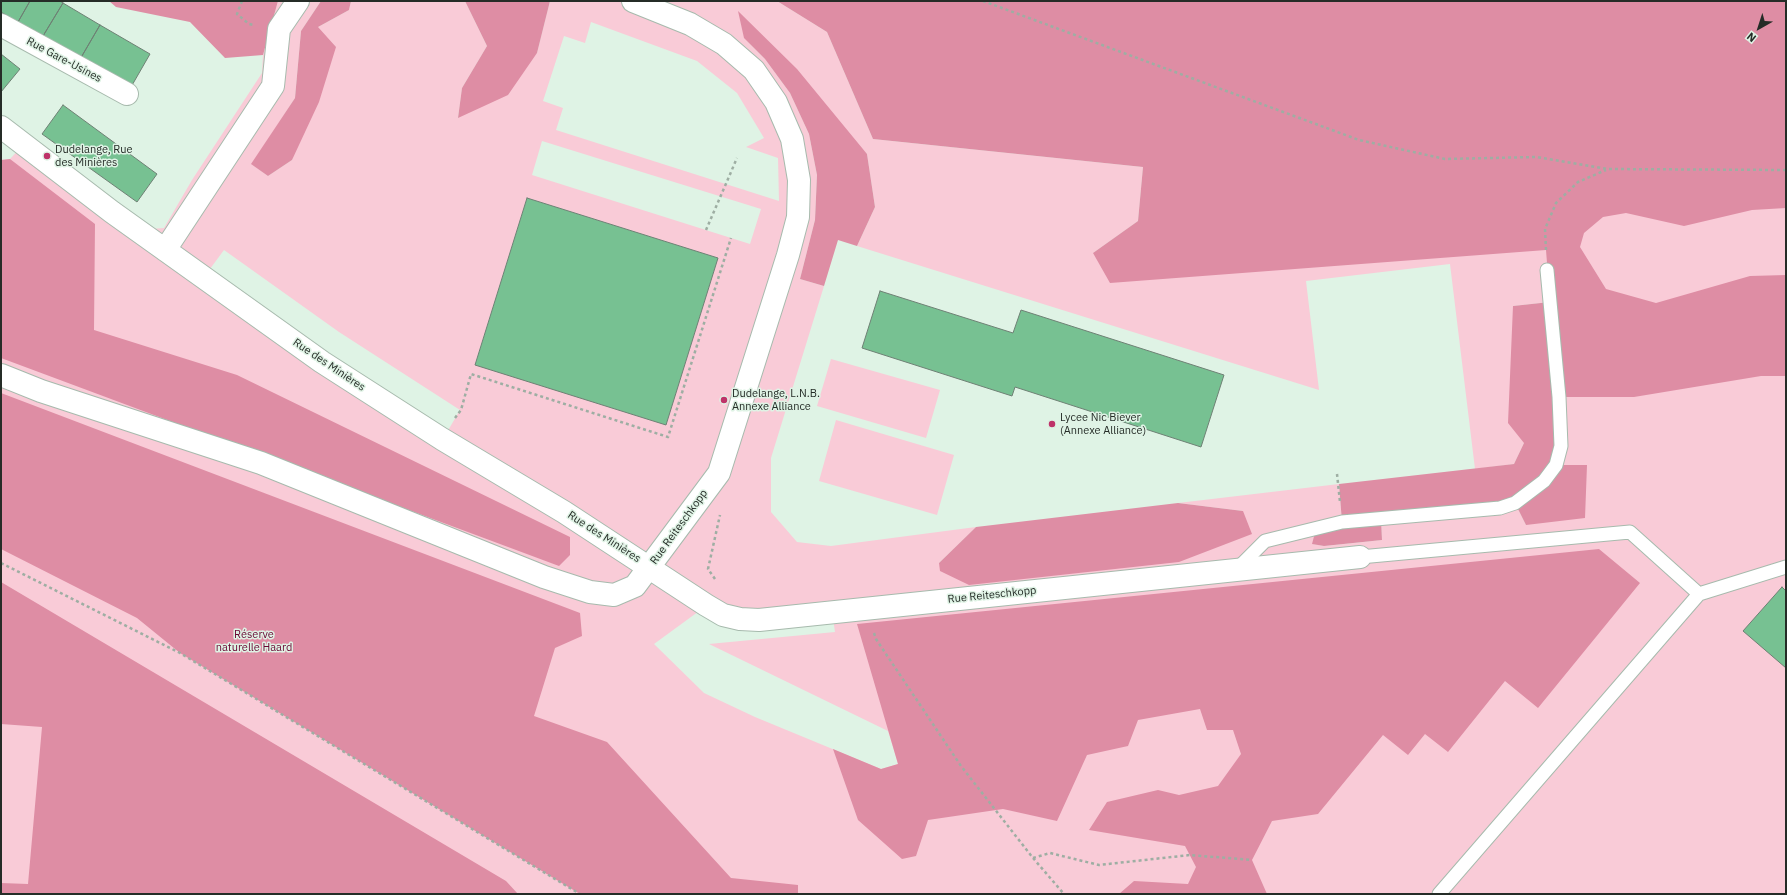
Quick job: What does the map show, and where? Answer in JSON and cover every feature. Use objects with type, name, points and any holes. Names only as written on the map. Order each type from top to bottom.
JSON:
[{"type":"street","points":[[165,250],[273,86],[279,29],[298,1]]},
{"type":"street","name":"Rue Reiteschkopp","points":[[633,1],[690,24],[724,44],[754,70],[776,102],[792,139],[799,180],[798,217],[788,255],[719,473],[649,567],[706,606],[723,615],[740,619],[759,620],[1360,557]]},
{"type":"street","name":"Rue Gare-Usines","points":[[1,25],[126,94]]},
{"type":"street","name":"Rue des Minières","points":[[1,127],[112,212],[322,362],[442,439],[564,512],[649,567],[635,586],[614,595],[590,592],[544,577],[261,463],[41,391],[1,375]]},
{"type":"lane","points":[[1237,569],[1265,541],[1342,522],[1500,508],[1515,503],[1544,481],[1556,465],[1561,446],[1559,396],[1548,270]]},
{"type":"lane","points":[[1360,557],[1630,532],[1699,594]]},
{"type":"lane","points":[[1439,894],[1699,594],[1786,567]]},
{"type":"path","points":[[242,1],[237,14],[249,24],[279,29]]},
{"type":"path","points":[[983,1],[1359,140],[1445,159],[1536,157],[1607,169],[1786,170]]},
{"type":"path","points":[[706,230],[737,158]]},
{"type":"path","points":[[1548,270],[1545,229],[1556,203],[1578,182],[1607,169]]},
{"type":"path","points":[[442,439],[461,410],[471,374],[668,437],[731,238]]},
{"type":"path","points":[[1337,474],[1338,484]]},
{"type":"path","points":[[1,563],[180,653],[580,894]]},
{"type":"path","points":[[887,655],[962,766],[1033,858],[1064,894]]},
{"type":"path","points":[[1033,858],[1050,853],[1099,865],[1190,855],[1252,860]]},
{"type":"green space","points":[[109,1],[278,1],[263,55],[225,58],[190,22],[116,7]]},
{"type":"green space","name":"Réserve naturelle Haard","points":[[278,1],[321,1],[301,31],[295,98],[252,164],[268,176],[292,160],[318,27],[349,10],[351,1],[465,1],[487,46],[462,88],[458,118],[537,53],[550,1],[777,1],[827,32],[873,139],[1143,167],[1138,221],[1093,253],[1786,1],[1786,894],[1,894],[1,160],[10,159],[24,144],[137,230],[164,228],[192,180],[262,73],[263,55]],"holes":[[[591,22],[697,61],[737,93],[764,138],[746,147],[778,158],[779,201],[556,130],[563,108],[543,101],[564,36],[585,43]],[[744,38],[867,154],[875,207],[857,246],[1319,390],[1306,281],[1450,264],[1475,469],[1514,464],[1524,443],[1513,306],[1550,302],[1556,465],[1526,525],[1515,503],[1381,519],[1382,540],[1324,546],[1313,544],[1342,522],[1339,484],[1178,503],[1243,511],[939,563],[976,527],[831,546],[797,542],[771,512],[771,458],[824,286],[800,279],[815,220],[817,175],[809,134],[790,93],[765,59]],[[542,141],[761,209],[750,244],[532,175]],[[527,198],[718,258],[666,425],[475,364]],[[224,250],[339,332],[460,410],[443,439],[204,277]],[[706,606],[759,620],[832,612],[835,632],[709,644],[888,731],[898,764],[881,769],[755,717],[704,693],[654,644]]]},
{"type":"green space","points":[[321,1],[351,1],[349,10],[318,27],[336,47],[319,102],[292,160],[268,176],[251,164],[295,98],[301,31]]},
{"type":"green space","points":[[465,1],[550,1],[537,53],[508,95],[458,118],[462,88],[487,46]]},
{"type":"green space","points":[[777,1],[1786,1],[1786,208],[1752,210],[1684,226],[1626,213],[1603,217],[1584,233],[1580,247],[1606,289],[1656,303],[1750,276],[1786,275],[1786,376],[1761,376],[1634,397],[1559,397],[1556,465],[1587,465],[1585,518],[1526,525],[1515,503],[1381,519],[1382,540],[1324,546],[1312,544],[1316,529],[1342,522],[1339,484],[1514,464],[1524,443],[1508,423],[1513,306],[1550,302],[1546,250],[1110,283],[1093,253],[1138,221],[1143,167],[873,139],[827,32]]},
{"type":"green space","points":[[738,11],[797,69],[867,154],[875,207],[857,246],[838,240],[824,286],[800,279],[815,220],[817,175],[809,134],[790,93],[765,59],[744,38]]},
{"type":"green space","points":[[10,159],[95,224],[94,330],[237,375],[570,537],[570,555],[559,566],[1,358],[1,160]]},
{"type":"green space","points":[[831,359],[940,390],[926,438],[817,406]]},
{"type":"green space","points":[[1,393],[580,613],[582,636],[555,648],[534,716],[607,742],[731,878],[798,885],[798,894],[580,894],[180,653],[137,618],[1,549]]},
{"type":"green space","points":[[836,420],[954,455],[937,515],[819,481]]},
{"type":"green space","points":[[1178,503],[1243,511],[1252,534],[1179,562],[969,585],[940,571],[939,563],[976,527]]},
{"type":"green space","points":[[1599,549],[1640,583],[1538,708],[1505,681],[1448,752],[1425,734],[1408,755],[1383,735],[1318,814],[1272,821],[1252,860],[1267,894],[1119,894],[1134,881],[1188,884],[1196,867],[1185,846],[1089,830],[1107,802],[1158,790],[1179,795],[1218,786],[1241,754],[1233,730],[1207,730],[1200,709],[1138,720],[1128,746],[1087,755],[1057,821],[1003,809],[928,820],[916,856],[902,859],[858,820],[833,749],[881,769],[898,764],[857,624]]},
{"type":"green space","points":[[1,582],[506,881],[518,894],[1,894],[1,883],[28,884],[42,727],[1,724]]},
{"type":"building","points":[[1,1],[30,1],[18,22],[1,12]]},
{"type":"building","points":[[30,1],[60,1],[63,3],[43,36],[18,22]]},
{"type":"building","points":[[63,3],[100,25],[79,61],[43,36]]},
{"type":"building","points":[[100,25],[150,54],[131,87],[79,61]]},
{"type":"building","points":[[1,54],[20,69],[1,92]]},
{"type":"building","points":[[63,105],[157,174],[137,202],[42,134]]},
{"type":"building","points":[[527,198],[718,258],[666,425],[475,365]]},
{"type":"building","points":[[880,291],[1013,333],[1021,310],[1224,375],[1201,447],[1015,387],[1012,396],[862,348]]},
{"type":"building","points":[[1782,587],[1786,591],[1786,668],[1743,631]]},
{"type":"place","name":"Dudelange, Rue des Minières","points":[[47,156]]},
{"type":"place","name":"Dudelange, L.N.B. Annexe Alliance","points":[[724,400]]},
{"type":"place","name":"Lycee Nic Biever (Annexe Alliance)","points":[[1052,424]]}]
